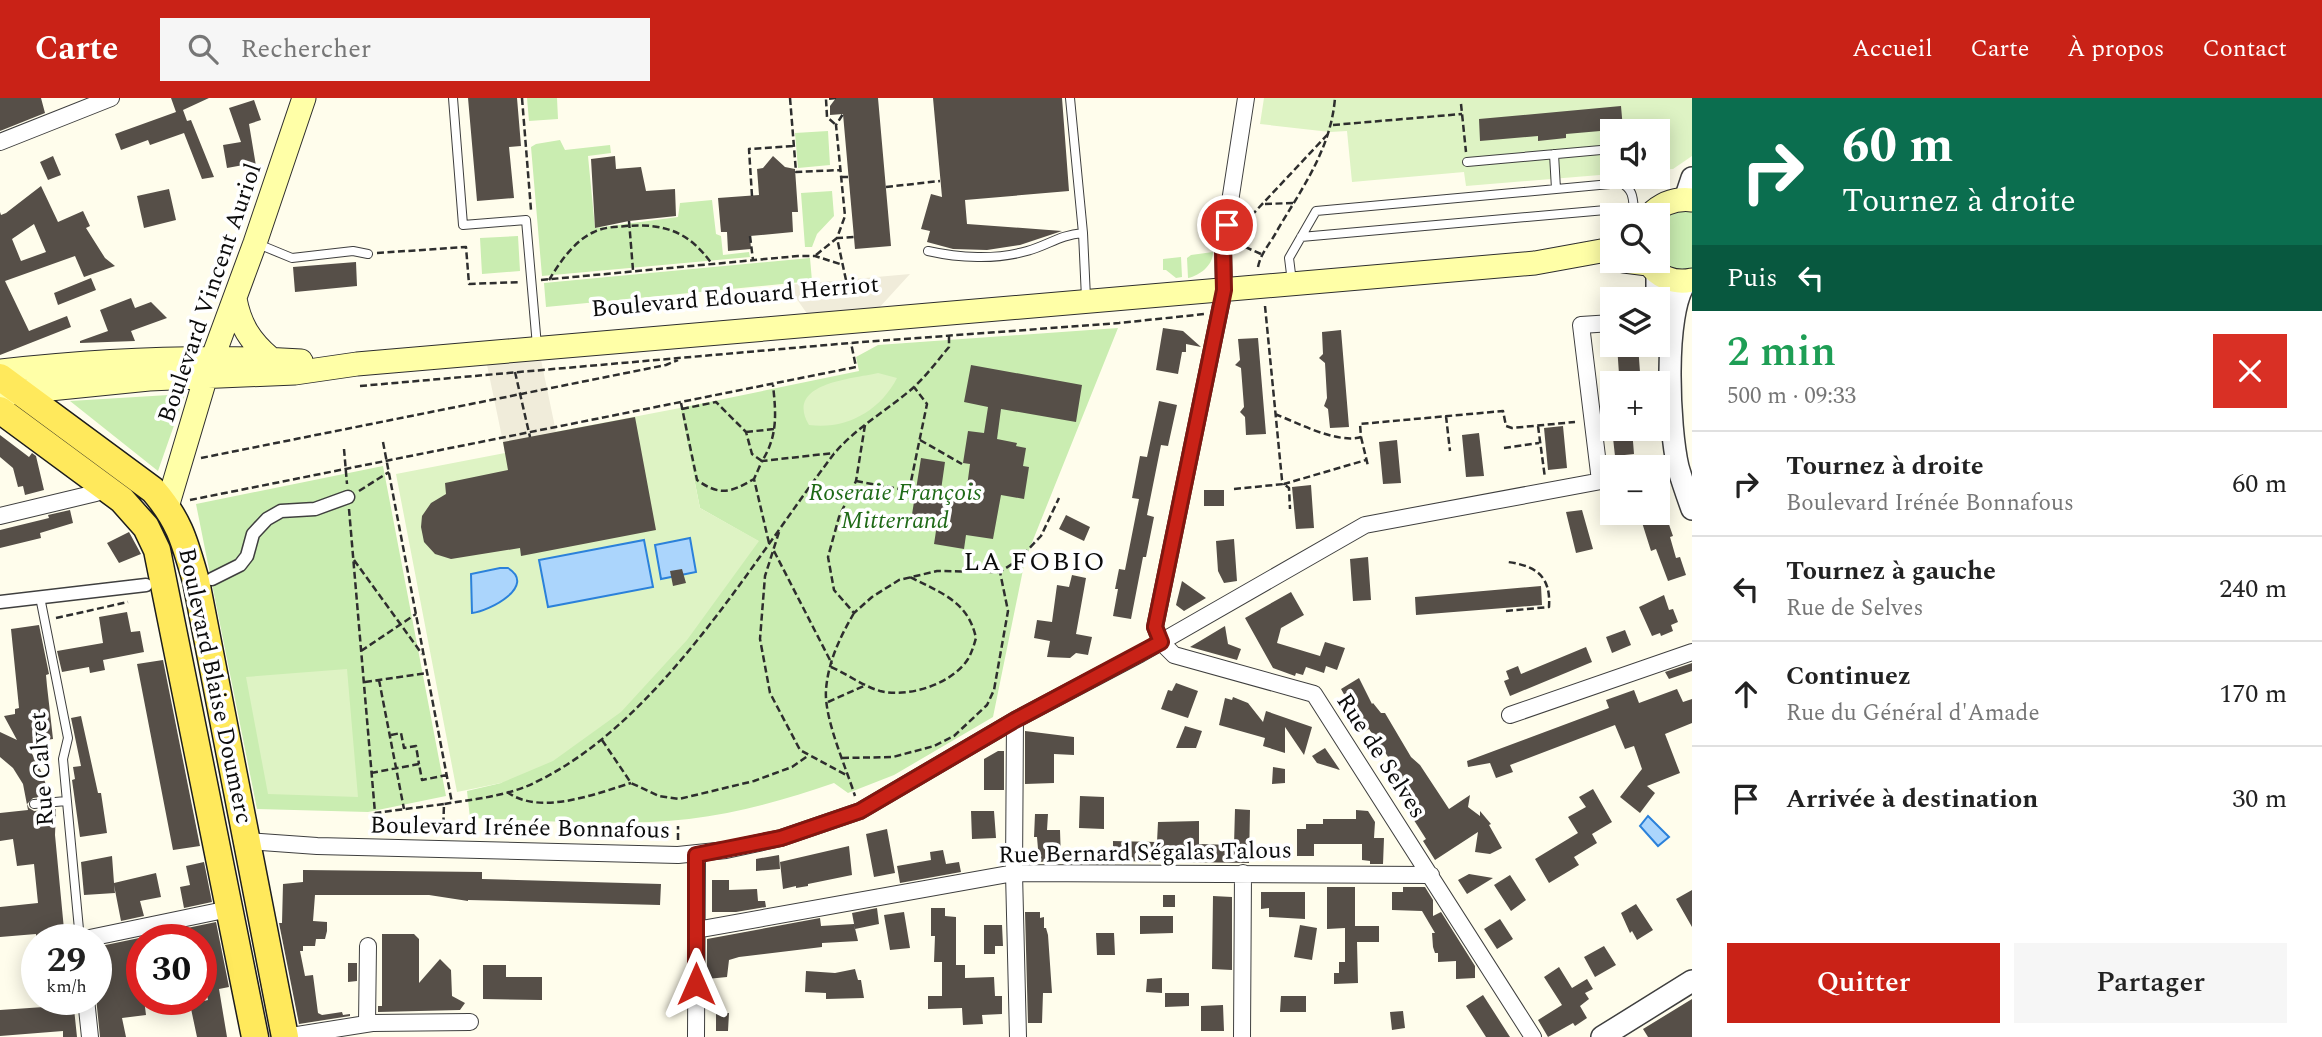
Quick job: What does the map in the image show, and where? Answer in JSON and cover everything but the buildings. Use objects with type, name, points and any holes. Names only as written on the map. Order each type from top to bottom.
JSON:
[{"type":"main road","name":"Boulevard Vincent Auriol","points":[[178,503],[209,367],[304,98]]},
{"type":"main road","points":[[1664,203],[1690,193]]},
{"type":"main road","name":"Boulevard Edouard Herriot","points":[[209,367],[359,375],[537,345],[1085,293],[1180,293],[1224,290],[1258,279],[1292,284],[1535,263],[1600,251]]},
{"type":"main road","name":"Boulevard Edouard Herriot","points":[[1535,263],[1558,266],[1600,262]]},
{"type":"main road","points":[[1661,273],[1671,280],[1689,281]]},
{"type":"main road","points":[[235,299],[237,312],[249,337],[270,358]]},
{"type":"main road","name":"Boulevard Edouard Herriot","points":[[209,367],[270,358],[301,360],[359,375]]},
{"type":"main road","points":[[0,371],[144,360],[209,367]]},
{"type":"main road","points":[[6,388],[209,367]]},
{"type":"main road","name":"Boulevard Blaise Doumerc","points":[[6,388],[124,466],[153,490],[178,503],[196,581],[285,1037]]},
{"type":"main road","name":"Boulevard Blaise Doumerc","points":[[0,410],[104,485],[134,512],[146,527],[157,550],[255,1037]]},
{"type":"street","points":[[0,142],[111,98]]},
{"type":"street","points":[[1161,642],[1155,627],[1224,290],[1223,247],[1246,98]]},
{"type":"street","points":[[1670,459],[1674,442],[1671,334],[1678,292],[1689,281]]},
{"type":"street","points":[[1600,324],[1581,325],[1602,455]]},
{"type":"street","points":[[1658,357],[1660,380],[1674,442]]},
{"type":"street","points":[[1670,471],[1692,509]]},
{"type":"street","name":"Boulevard Irénée Bonnafous","points":[[247,841],[317,846],[696,855],[781,838],[860,811],[1015,720],[1161,642],[1365,525],[1600,481]]},
{"type":"street","points":[[0,516],[96,493],[104,485]]},
{"type":"street","points":[[212,579],[240,565],[247,556],[253,534],[267,519],[281,511],[315,509],[348,497]]},
{"type":"street","points":[[0,602],[146,585]]},
{"type":"street","name":"Rue de Selves","points":[[1161,642],[1174,655],[1314,694],[1534,1037]]},
{"type":"street","points":[[1510,715],[1692,652]]},
{"type":"street","points":[[1015,720],[1014,873],[1018,1037]]},
{"type":"street","points":[[696,855],[696,1037]]},
{"type":"street","name":"Rue Bernard Ségalas Talous","points":[[696,930],[1014,873],[1431,874]]},
{"type":"street","points":[[1242,1037],[1243,873]]},
{"type":"street","name":"Rue Calvet","points":[[112,933],[229,909]]},
{"type":"street","points":[[367,1024],[368,946]]},
{"type":"street","points":[[1602,1037],[1692,981]]},
{"type":"street","points":[[88,1015],[90,1037]]},
{"type":"street","points":[[285,1037],[367,1024],[401,1029],[470,1021]]},
{"type":"lane","points":[[453,98],[463,225],[526,220],[537,345]]},
{"type":"lane","points":[[1070,98],[1083,233],[1085,293]]},
{"type":"lane","points":[[1467,162],[1600,150]]},
{"type":"lane","points":[[1554,154],[1556,189]]},
{"type":"lane","points":[[1292,284],[1289,258],[1316,211],[1621,183],[1628,186],[1637,203]]},
{"type":"lane","points":[[1301,237],[1600,211]]},
{"type":"lane","points":[[928,251],[950,256],[1026,252],[1065,234],[1083,233]]},
{"type":"lane","points":[[255,243],[292,258],[353,251],[368,254]]},
{"type":"lane","name":"Boulevard Edouard Herriot","points":[[1142,287],[1180,293]]},
{"type":"lane","name":"Boulevard Edouard Herriot","points":[[334,358],[537,345],[790,317]]},
{"type":"lane","name":"Rue Calvet","points":[[40,597],[68,738],[63,759],[78,924]]},
{"type":"lane","points":[[34,804],[66,801]]},
{"type":"path","points":[[522,98],[531,215]]},
{"type":"path","points":[[790,98],[796,172],[841,170]]},
{"type":"path","points":[[836,98],[826,99],[827,117],[836,125]]},
{"type":"path","points":[[1290,509],[1289,488],[1282,480],[1266,307],[1260,299],[1258,279],[1261,254],[1310,177],[1330,132],[1335,98]]},
{"type":"path","points":[[1461,104],[1467,162]]},
{"type":"path","points":[[843,114],[836,125],[845,216],[838,238],[846,280]]},
{"type":"path","points":[[1332,125],[1462,114]]},
{"type":"path","points":[[519,123],[524,123]]},
{"type":"path","points":[[1261,254],[1243,246],[1242,230],[1251,216],[1330,132]]},
{"type":"path","points":[[752,196],[749,149],[794,146]]},
{"type":"path","points":[[790,168],[796,164]]},
{"type":"path","points":[[841,177],[849,177]]},
{"type":"path","points":[[886,187],[940,181]]},
{"type":"path","points":[[1263,204],[1293,203]]},
{"type":"path","points":[[549,280],[561,260],[594,231],[629,224],[658,226],[688,238],[712,264]]},
{"type":"path","points":[[629,224],[633,271]]},
{"type":"path","points":[[750,236],[753,260]]},
{"type":"path","points":[[816,256],[838,238],[854,237]]},
{"type":"path","points":[[368,254],[466,247],[469,284],[549,280],[816,256],[843,265]]},
{"type":"path","points":[[359,375],[515,372],[1219,313]]},
{"type":"path","points":[[344,449],[375,813],[489,797],[535,783],[566,764],[601,739],[643,702],[701,635],[835,453],[865,425],[914,387],[949,347],[949,340]]},
{"type":"path","points":[[178,503],[530,435],[856,367],[850,343]]},
{"type":"path","points":[[198,458],[666,365],[682,358]]},
{"type":"path","points":[[515,372],[530,435]]},
{"type":"path","points":[[769,543],[754,479],[772,445],[776,412],[772,384]]},
{"type":"path","points":[[909,491],[927,404],[914,387]]},
{"type":"path","points":[[681,402],[697,480],[711,490],[732,491],[754,479]]},
{"type":"path","points":[[682,409],[716,402],[746,432],[752,454],[762,461],[835,453]]},
{"type":"path","points":[[1368,466],[1360,424],[1503,411],[1506,426],[1575,422]]},
{"type":"path","points":[[1275,414],[1315,431],[1352,440],[1361,437]]},
{"type":"path","points":[[1446,416],[1450,451]]},
{"type":"path","points":[[854,613],[834,590],[828,557],[839,517],[856,481],[865,425]]},
{"type":"path","points":[[1538,425],[1547,491]]},
{"type":"path","points":[[746,432],[774,429]]},
{"type":"path","points":[[920,440],[962,464]]},
{"type":"path","points":[[383,442],[452,803]]},
{"type":"path","points":[[1504,448],[1539,443]]},
{"type":"path","points":[[1234,489],[1284,484],[1366,460]]},
{"type":"path","points":[[348,497],[389,472]]},
{"type":"path","points":[[856,481],[915,492]]},
{"type":"path","points":[[860,811],[832,724],[826,691],[837,642],[854,613],[872,597],[899,580],[937,571],[1000,572],[1018,560],[1041,536],[1059,499]]},
{"type":"path","points":[[779,530],[765,576],[760,639],[770,693],[800,750],[848,776]]},
{"type":"path","points":[[773,550],[831,665],[880,691],[910,691],[927,687],[960,669],[976,638],[974,628],[963,608],[949,597],[910,577]]},
{"type":"path","points":[[354,559],[424,657]]},
{"type":"path","points":[[1506,611],[1549,607],[1546,581],[1530,565],[1508,562]]},
{"type":"path","points":[[842,758],[893,757],[934,746],[954,736],[987,705],[994,690],[1008,611],[1000,572]]},
{"type":"path","points":[[45,621],[133,601]]},
{"type":"path","points":[[361,651],[416,614]]},
{"type":"path","points":[[364,682],[427,673]]},
{"type":"path","points":[[379,680],[404,809]]},
{"type":"path","points":[[828,702],[866,685]]},
{"type":"path","points":[[390,735],[401,733],[404,748],[416,746],[422,780],[447,775]]},
{"type":"path","points":[[601,739],[631,782],[659,796],[679,799],[754,781],[792,767],[809,755]]},
{"type":"path","points":[[371,773],[419,764]]},
{"type":"path","points":[[507,792],[517,799],[552,802],[603,792],[631,782]]},
{"type":"path","points":[[442,849],[444,804]]},
{"type":"green space","points":[[527,98],[557,98],[558,119],[529,121]]},
{"type":"green space","points":[[1264,98],[1692,98],[1692,156],[1670,169],[1670,119],[1600,119],[1600,175],[1466,186],[1464,172],[1352,182],[1347,131],[1330,132],[1260,124]]},
{"type":"green space","points":[[828,131],[830,165],[798,168],[795,133]]},
{"type":"green space","points":[[560,140],[565,150],[610,145],[611,153],[588,156],[595,228],[678,217],[680,203],[712,200],[716,234],[721,236],[723,255],[749,252],[750,257],[542,276],[531,147]]},
{"type":"green space","points":[[832,191],[834,216],[817,234],[812,247],[805,247],[801,193]]},
{"type":"green space","points":[[1692,209],[1692,271],[1670,269],[1670,212]]},
{"type":"green space","points":[[518,236],[520,271],[482,274],[480,238]]},
{"type":"green space","points":[[1213,252],[1205,269],[1188,278],[1187,258]]},
{"type":"green space","points":[[1181,257],[1182,277],[1176,278],[1163,270],[1163,259]]},
{"type":"green space","points":[[810,258],[812,281],[546,307],[544,283]]},
{"type":"green space","name":"Roseraie François Mitterrand","points":[[1118,328],[1025,560],[993,717],[894,775],[848,793],[834,783],[745,809],[662,821],[580,822],[470,818],[467,791],[501,783],[758,541],[700,508],[680,408],[859,371],[856,357],[878,345]]},
{"type":"green space","points":[[878,373],[897,378],[890,390],[871,409],[849,421],[823,426],[809,425],[804,411],[806,400],[813,392],[838,381]]},
{"type":"green space","points":[[185,394],[158,471],[70,401]]},
{"type":"green space","points":[[680,408],[700,508],[759,541],[687,640],[621,712],[553,761],[501,783],[457,792],[396,474],[505,453],[503,442]]},
{"type":"green space","points":[[383,466],[446,796],[368,812],[257,809],[196,504]]},
{"type":"green space","points":[[347,669],[358,797],[268,794],[246,677]]},
{"type":"shaded area","points":[[910,274],[878,309],[808,315],[787,285]]},
{"type":"shaded area","points":[[540,355],[556,432],[503,442],[486,360]]},
{"type":"water","points":[[690,538],[696,572],[661,579],[655,545]]},
{"type":"water","points":[[644,540],[653,587],[548,607],[539,560]]},
{"type":"water","points":[[508,568],[516,575],[514,590],[499,603],[472,613],[471,574]]},
{"type":"water","points":[[1648,816],[1669,837],[1658,846],[1640,826]]},
{"type":"district","name":"LA FOBIO","points":[[1035,562]]},
{"type":"route","points":[[696,984],[696,855],[781,838],[860,811],[1015,720],[1161,642],[1155,627],[1224,290],[1223,247],[1227,225]]}]
